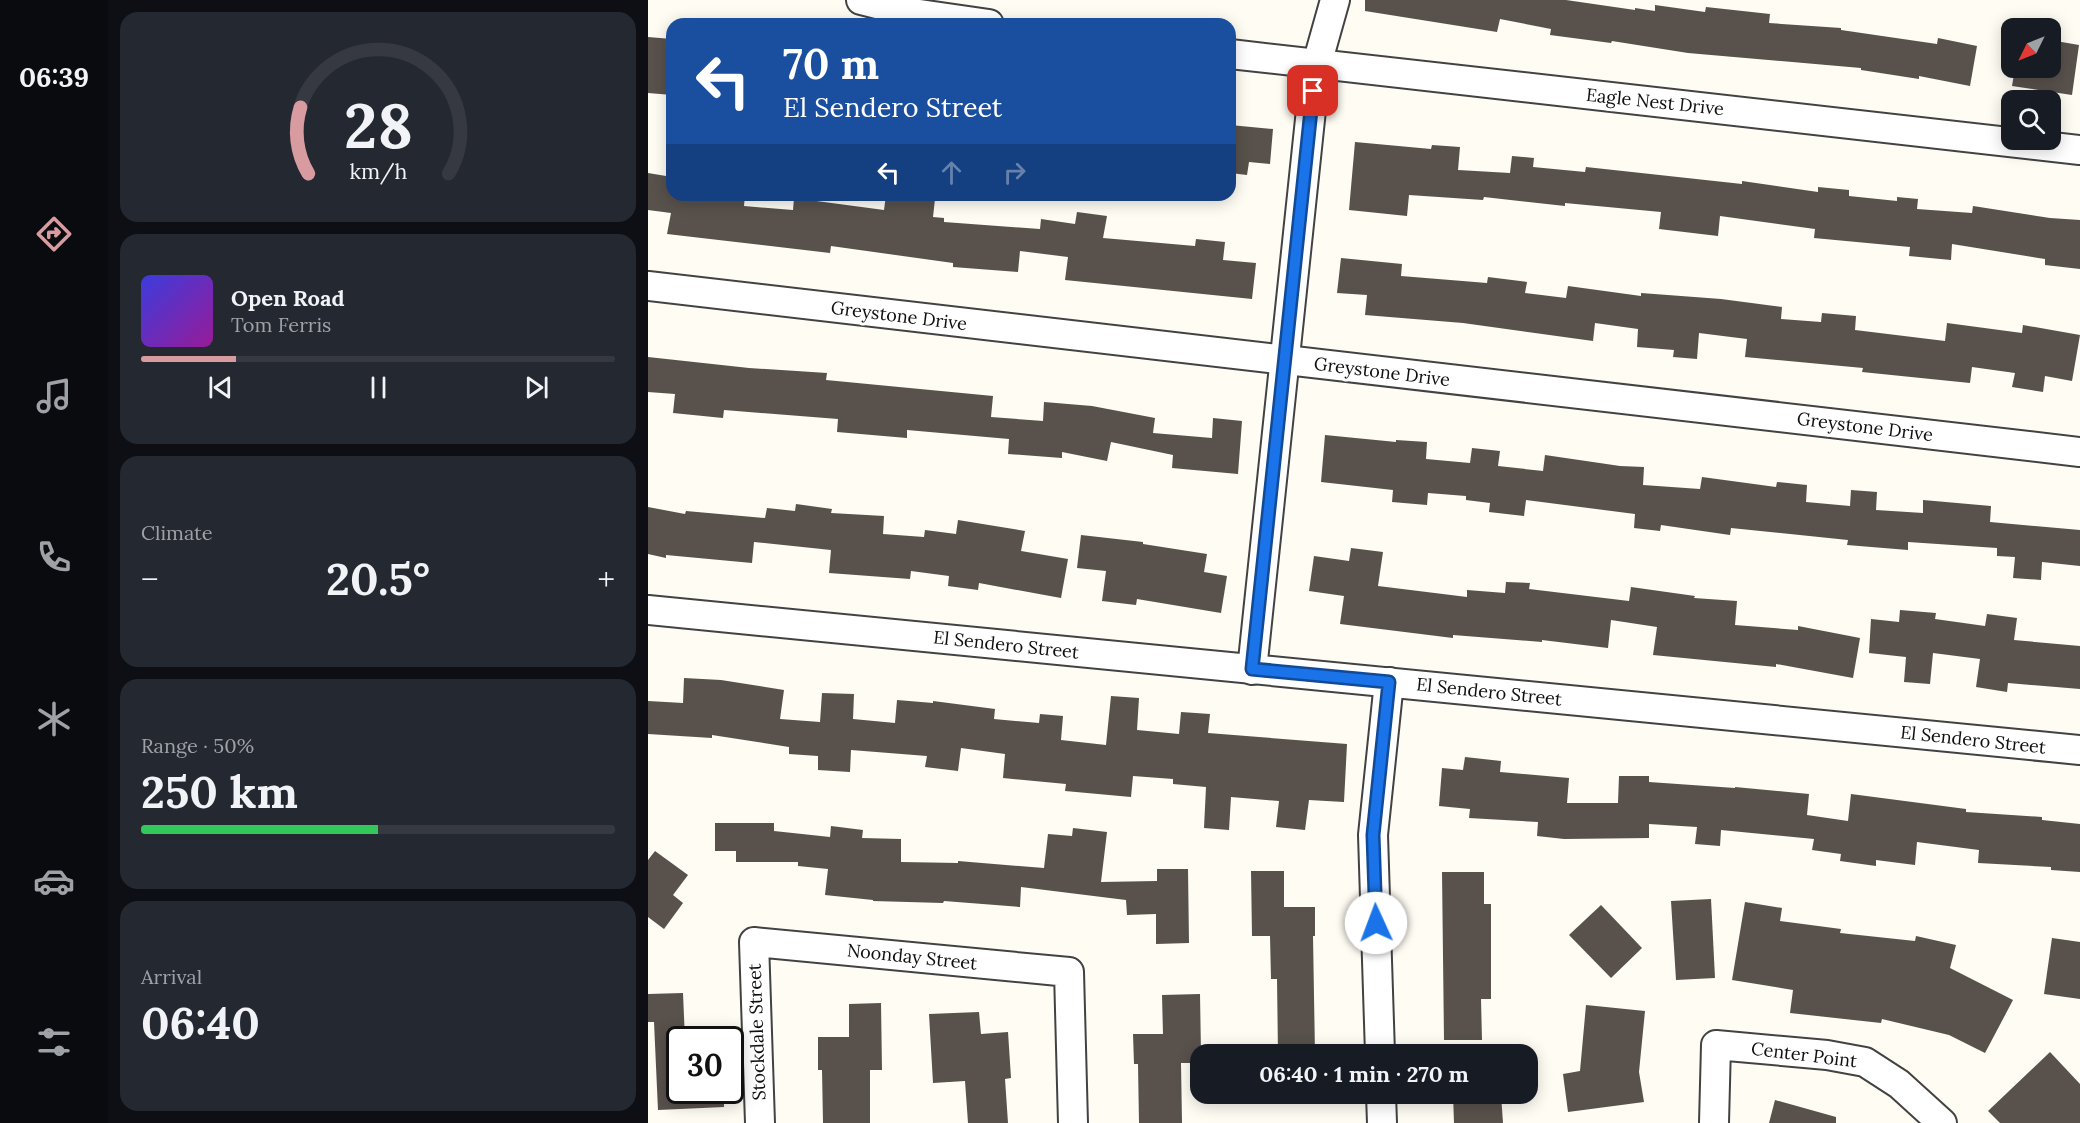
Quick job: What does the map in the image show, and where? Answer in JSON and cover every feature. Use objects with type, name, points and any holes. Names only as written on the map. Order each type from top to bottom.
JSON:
[{"type":"street","points":[[861,0],[912,14],[943,18]]},
{"type":"street","points":[[1252,669],[1317,64],[1335,0]]},
{"type":"street","name":"Eagle Nest Drive","points":[[1236,55],[2080,150]]},
{"type":"street","name":"Greystone Drive","points":[[648,286],[2080,452]]},
{"type":"street","name":"El Sendero Street","points":[[648,610],[2080,750]]},
{"type":"street","points":[[1380,1044],[1373,835],[1389,682]]},
{"type":"street","name":"Noonday Street","points":[[754,942],[1069,972],[1073,1123]]},
{"type":"street","name":"Stockdale Street","points":[[754,942],[760,1123]]},
{"type":"street","name":"Center Point","points":[[1714,1123],[1716,1045],[1827,1055],[1865,1062],[1899,1084],[1942,1123]]},
{"type":"street","points":[[1381,1104],[1382,1123]]},
{"type":"building","points":[[1365,0],[1566,0],[1655,11],[1655,5],[1705,12],[1706,7],[1770,14],[1769,23],[1841,28],[1841,30],[1937,44],[1938,38],[1977,46],[1970,86],[1919,76],[1919,79],[1861,70],[1861,68],[1688,53],[1612,41],[1611,43],[1550,35],[1551,29],[1500,19],[1497,32],[1365,11]]},
{"type":"building","points":[[648,37],[666,38],[666,94],[648,93]]},
{"type":"building","points":[[2061,42],[2079,45],[2072,95],[2061,93],[2061,90],[2039,90],[2012,86],[2013,78],[2061,78]]},
{"type":"building","points":[[1236,126],[1273,129],[1270,164],[1249,162],[1247,175],[1236,174]]},
{"type":"building","points":[[1355,142],[1431,149],[1432,145],[1460,147],[1458,170],[1510,173],[1512,156],[1534,158],[1533,167],[1585,172],[1586,167],[1742,184],[1742,181],[1818,192],[1818,187],[1849,190],[1849,196],[1897,201],[1897,197],[1918,199],[1917,209],[1972,213],[1973,206],[2050,218],[2080,220],[2080,269],[2045,265],[2045,259],[1952,244],[1951,260],[1909,256],[1910,247],[1814,238],[1815,229],[1720,216],[1718,236],[1659,229],[1661,212],[1565,203],[1565,206],[1484,197],[1483,200],[1409,195],[1407,216],[1349,210]]},
{"type":"building","points":[[648,173],[666,176],[666,201],[744,201],[744,206],[793,210],[794,201],[816,201],[884,210],[885,201],[935,201],[933,217],[944,218],[944,222],[1040,229],[1041,219],[1075,224],[1077,212],[1107,216],[1103,238],[1195,246],[1196,239],[1225,242],[1223,260],[1256,263],[1252,299],[1065,280],[1068,257],[1020,251],[1018,272],[953,267],[953,263],[831,246],[830,253],[667,234],[671,213],[648,210]]},
{"type":"building","points":[[1341,258],[1402,264],[1401,276],[1487,283],[1488,277],[1527,282],[1525,293],[1566,298],[1568,286],[1641,296],[1641,293],[1721,299],[1782,307],[1781,319],[1821,322],[1822,313],[1856,316],[1855,330],[1945,341],[1947,323],[2022,333],[2023,325],[2080,335],[2072,381],[2045,376],[2043,392],[2012,387],[2015,373],[1972,367],[1970,383],[1862,372],[1863,368],[1745,357],[1747,339],[1699,333],[1697,359],[1673,357],[1674,350],[1637,347],[1638,329],[1595,323],[1593,341],[1463,323],[1365,315],[1367,295],[1337,293]]},
{"type":"building","points":[[648,357],[749,368],[827,373],[826,380],[993,396],[991,417],[1043,421],[1044,402],[1092,406],[1155,418],[1153,433],[1212,438],[1213,418],[1242,421],[1238,474],[1172,468],[1173,455],[1111,442],[1107,461],[1062,452],[1062,458],[1008,454],[1009,439],[907,430],[907,438],[837,432],[838,419],[724,410],[723,418],[673,413],[675,394],[648,392]]},
{"type":"building","points":[[1325,435],[1396,442],[1396,440],[1427,442],[1426,459],[1470,463],[1472,448],[1500,451],[1498,466],[1543,471],[1545,455],[1620,466],[1644,467],[1643,485],[1700,489],[1702,477],[1776,487],[1777,482],[1807,485],[1806,502],[1850,506],[1851,490],[1877,492],[1876,510],[1923,513],[1923,500],[1991,506],[1990,522],[2080,530],[2080,566],[2042,562],[2041,580],[2013,578],[2015,557],[1997,556],[1997,548],[1908,542],[1908,550],[1847,545],[1848,540],[1731,528],[1730,535],[1661,525],[1660,531],[1634,528],[1635,514],[1526,500],[1524,516],[1489,512],[1490,503],[1466,500],[1466,496],[1428,493],[1427,505],[1392,502],[1393,490],[1321,482]]},
{"type":"building","points":[[796,504],[832,509],[831,513],[884,516],[883,534],[924,537],[925,530],[956,534],[958,520],[1025,531],[1021,551],[1068,559],[1061,598],[979,583],[978,590],[948,586],[949,576],[911,571],[910,579],[829,573],[831,550],[754,542],[752,563],[666,555],[666,558],[648,554],[648,507],[685,514],[686,511],[765,518],[767,508],[795,511]]},
{"type":"building","points":[[1081,535],[1143,542],[1143,544],[1207,554],[1204,572],[1227,576],[1221,613],[1137,599],[1136,605],[1102,601],[1106,571],[1077,568]]},
{"type":"building","points":[[1351,548],[1383,552],[1378,586],[1467,597],[1467,590],[1505,593],[1506,582],[1530,583],[1529,589],[1629,601],[1631,587],[1695,596],[1694,598],[1737,601],[1735,625],[1798,630],[1798,626],[1860,638],[1853,678],[1776,664],[1776,667],[1653,655],[1657,627],[1611,620],[1608,648],[1542,640],[1542,642],[1453,635],[1453,638],[1340,624],[1344,596],[1309,591],[1314,556],[1349,561]]},
{"type":"building","points":[[1900,610],[1936,613],[1935,619],[1985,626],[1987,614],[2017,618],[2014,640],[2080,646],[2080,689],[2008,683],[2007,692],[1976,687],[1980,659],[1933,653],[1930,684],[1904,682],[1906,657],[1869,653],[1871,619],[1899,622]]},
{"type":"building","points":[[684,678],[721,680],[784,690],[780,719],[820,722],[822,693],[854,694],[853,719],[895,723],[897,700],[933,703],[933,701],[995,709],[994,719],[1039,723],[1040,714],[1063,716],[1061,740],[1106,745],[1111,696],[1139,698],[1137,730],[1179,734],[1181,712],[1210,714],[1208,733],[1347,744],[1344,802],[1309,800],[1305,830],[1276,827],[1279,801],[1231,797],[1229,830],[1204,828],[1206,787],[1173,784],[1173,779],[1133,776],[1131,797],[1065,791],[1066,784],[1003,778],[1005,754],[961,748],[958,771],[925,767],[927,756],[851,750],[850,772],[818,770],[818,756],[789,754],[789,747],[712,735],[712,738],[648,734],[648,701],[683,703]]},
{"type":"building","points":[[1465,757],[1501,761],[1500,772],[1569,778],[1567,803],[1618,803],[1619,776],[1649,776],[1649,782],[1809,794],[1807,815],[1848,821],[1851,794],[1966,809],[1966,812],[2042,817],[2042,820],[2080,824],[2080,872],[2051,870],[2051,867],[1978,863],[1979,850],[1917,842],[1915,865],[1876,860],[1876,866],[1840,861],[1841,854],[1812,850],[1814,839],[1721,830],[1720,846],[1695,844],[1697,827],[1649,824],[1649,838],[1564,839],[1537,836],[1538,822],[1469,818],[1470,809],[1439,806],[1442,768],[1463,770]]},
{"type":"building","points":[[715,823],[774,823],[774,831],[830,837],[831,826],[863,830],[862,838],[901,839],[901,862],[958,863],[958,861],[1044,868],[1048,834],[1072,836],[1073,828],[1107,832],[1101,882],[1157,881],[1157,869],[1188,869],[1189,943],[1156,944],[1156,914],[1127,915],[1126,900],[1021,887],[1020,907],[944,901],[943,903],[873,901],[825,895],[828,869],[798,866],[798,862],[736,862],[736,851],[715,851]]},
{"type":"building","points":[[655,851],[688,875],[673,895],[683,903],[664,929],[648,917],[648,860]]},
{"type":"building","points":[[1251,871],[1284,871],[1284,907],[1315,907],[1315,936],[1313,936],[1315,1044],[1278,1044],[1277,979],[1271,979],[1270,936],[1252,936]]},
{"type":"building","points":[[1442,872],[1484,872],[1484,904],[1491,904],[1491,999],[1481,999],[1482,1040],[1444,1040]]},
{"type":"building","points":[[1711,899],[1715,978],[1676,980],[1671,901]]},
{"type":"building","points":[[1745,902],[1782,908],[1780,921],[1841,929],[1840,933],[1915,941],[1916,936],[1956,945],[1950,968],[2013,1000],[1985,1053],[1949,1035],[1882,1019],[1881,1023],[1790,1013],[1793,990],[1732,980]]},
{"type":"building","points":[[1601,905],[1642,948],[1611,978],[1569,935]]},
{"type":"building","points":[[2052,938],[2080,942],[2080,999],[2044,994]]},
{"type":"building","points":[[683,993],[684,1026],[666,1026],[666,1104],[724,1104],[724,1107],[658,1110],[654,1022],[648,1022],[648,994]]},
{"type":"building","points":[[1200,994],[1201,1044],[1190,1044],[1190,1063],[1181,1063],[1182,1123],[1139,1123],[1138,1064],[1134,1064],[1133,1034],[1163,1034],[1162,995]]},
{"type":"building","points":[[881,1003],[882,1070],[870,1070],[870,1123],[823,1123],[822,1070],[818,1070],[818,1037],[849,1037],[849,1004]]},
{"type":"building","points":[[1586,1005],[1645,1011],[1639,1072],[1644,1102],[1568,1112],[1563,1074],[1580,1071]]},
{"type":"building","points":[[979,1012],[981,1034],[1008,1032],[1011,1078],[1005,1079],[1008,1123],[968,1123],[965,1081],[933,1083],[929,1014]]},
{"type":"building","points":[[2050,1052],[2080,1084],[2080,1123],[2000,1123],[1988,1111]]},
{"type":"building","points":[[1775,1100],[1836,1117],[1836,1123],[1769,1123]]},
{"type":"building","points":[[1453,1104],[1502,1104],[1503,1123],[1454,1123]]},
{"type":"route","points":[[1313,91],[1252,669],[1389,682],[1373,835],[1376,923]]}]
